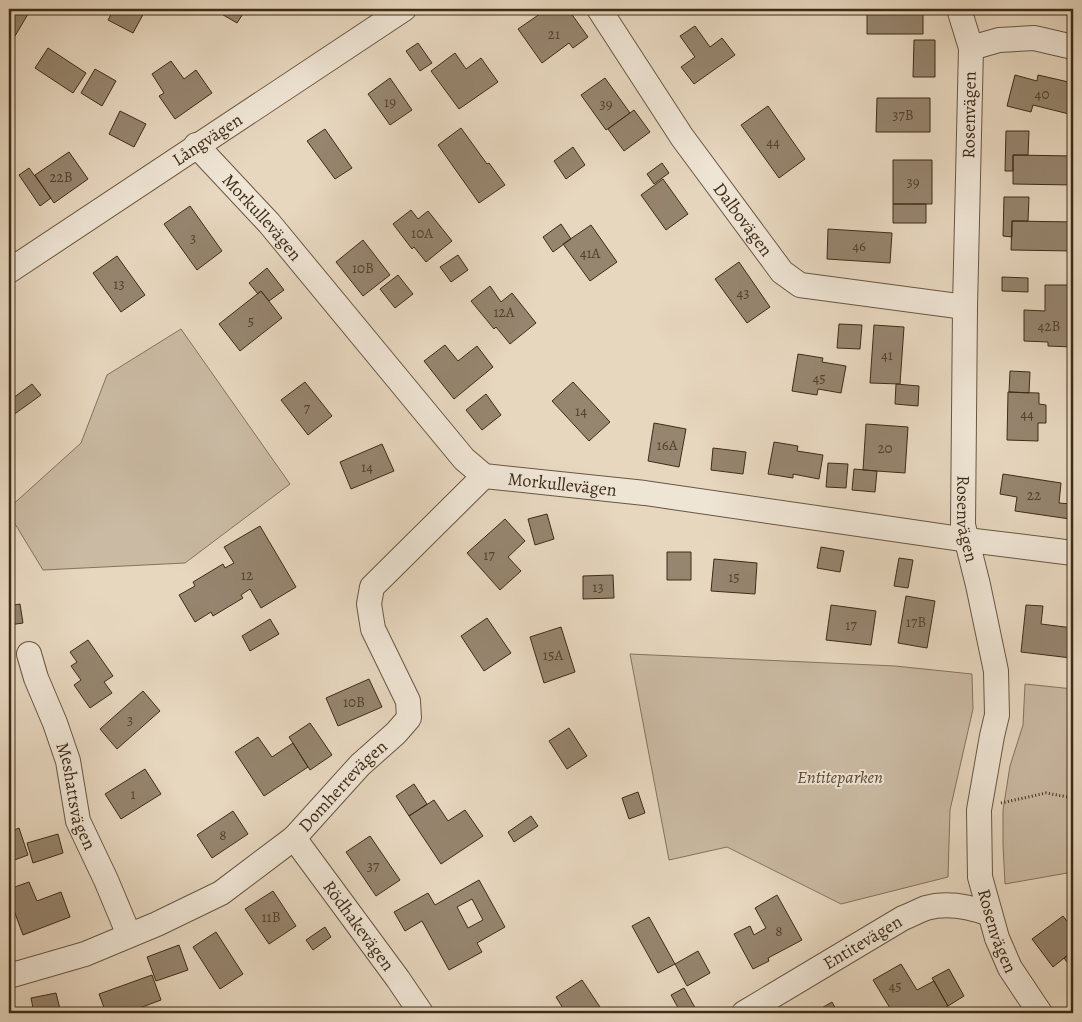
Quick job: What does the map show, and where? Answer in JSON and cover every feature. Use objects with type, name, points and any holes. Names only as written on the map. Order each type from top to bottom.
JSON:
[{"type":"street","name":"Långvägen","points":[[9,271],[196,145],[404,9]]},
{"type":"street","name":"Dalbovägen","points":[[599,9],[682,137],[782,272],[800,286],[965,307]]},
{"type":"street","name":"Rosenvägen","points":[[959,9],[971,48],[965,307],[963,525],[968,540],[996,670],[998,715],[979,810],[980,877],[990,914],[1010,968],[1040,1013]]},
{"type":"street","points":[[971,48],[999,40],[1034,38],[1073,46]]},
{"type":"street","name":"Morkullevägen","points":[[196,145],[269,223],[464,459],[484,476],[645,493],[968,540],[1073,553]]},
{"type":"street","name":"Domherrevägen","points":[[9,976],[85,954],[221,893],[294,838],[360,765],[396,734],[409,718],[408,701],[373,629],[370,604],[372,587],[484,476]]},
{"type":"street","name":"Meshattsvägen","points":[[29,654],[68,761],[78,822],[106,880],[129,935]]},
{"type":"street","name":"Rödhakevägen","points":[[294,838],[421,1013]]},
{"type":"street","name":"Entitevägen","points":[[744,1013],[903,918],[928,908],[950,906],[975,909],[990,914]]},
{"type":"path","points":[[979,810],[1046,793],[1073,798]]},
{"type":"green space","points":[[181,329],[290,484],[185,563],[43,570],[9,514],[9,508],[81,443],[107,375]]},
{"type":"green space","name":"Entiteparken","points":[[630,654],[895,666],[972,674],[973,709],[950,810],[948,877],[841,904],[727,847],[669,860]]},
{"type":"green space","points":[[1025,684],[1073,689],[1073,872],[1005,884],[1003,810],[1010,766],[1023,725]]},
{"type":"building","points":[[9,9],[31,9],[15,36],[9,33]]},
{"type":"building","points":[[114,9],[146,9],[133,33],[108,20]]},
{"type":"building","points":[[213,9],[246,9],[237,23]]},
{"type":"building","points":[[547,9],[552,9],[555,13],[562,9],[568,9],[588,37],[573,48],[569,43],[542,63],[518,29]]},
{"type":"building","points":[[867,9],[923,9],[923,34],[867,34]]},
{"type":"building","points":[[695,26],[710,47],[722,38],[735,55],[694,84],[681,67],[695,57],[680,36]]},
{"type":"building","points":[[914,40],[935,40],[935,77],[913,77]]},
{"type":"building","points":[[418,43],[432,63],[420,71],[406,51]]},
{"type":"building","points":[[48,48],[86,73],[73,93],[35,68]]},
{"type":"building","points":[[455,53],[466,69],[481,58],[498,82],[459,109],[431,71]]},
{"type":"building","points":[[171,61],[184,79],[196,70],[212,93],[175,119],[159,96],[164,93],[152,74]]},
{"type":"building","points":[[95,69],[116,81],[102,106],[81,93]]},
{"type":"building","points":[[1015,75],[1037,81],[1038,75],[1073,83],[1073,115],[1033,105],[1031,112],[1007,106]]},
{"type":"building","points":[[390,78],[412,110],[390,125],[368,94]]},
{"type":"building","points":[[605,78],[630,113],[606,130],[581,95]]},
{"type":"building","points":[[877,98],[930,98],[930,132],[876,132]]},
{"type":"building","points":[[768,106],[805,159],[779,178],[741,125]]},
{"type":"building","points":[[634,110],[650,132],[624,151],[608,129]]},
{"type":"building","points":[[120,111],[146,124],[134,147],[109,134]]},
{"type":"building","points":[[461,128],[505,185],[479,203],[438,145]]},
{"type":"building","points":[[325,129],[352,168],[335,179],[307,141]]},
{"type":"building","points":[[1006,131],[1029,131],[1028,155],[1013,155],[1013,171],[1005,171]]},
{"type":"building","points":[[573,147],[585,165],[566,179],[554,161]]},
{"type":"building","points":[[69,152],[88,179],[54,203],[35,175]]},
{"type":"building","points":[[1013,155],[1073,156],[1073,185],[1013,184]]},
{"type":"building","points":[[893,160],[932,160],[932,204],[893,204]]},
{"type":"building","points":[[662,163],[669,173],[654,184],[647,174]]},
{"type":"building","points":[[29,168],[51,198],[40,206],[19,175]]},
{"type":"building","points":[[663,179],[688,214],[666,230],[641,195]]},
{"type":"building","points":[[1004,197],[1029,197],[1028,221],[1012,221],[1012,237],[1003,236]]},
{"type":"building","points":[[893,204],[926,204],[926,223],[893,223]]},
{"type":"building","points":[[190,206],[222,251],[197,270],[164,224]]},
{"type":"building","points":[[411,210],[418,219],[428,211],[452,241],[426,262],[414,247],[412,249],[393,224]]},
{"type":"building","points":[[1012,221],[1073,222],[1073,251],[1011,250]]},
{"type":"building","points":[[561,224],[571,239],[553,252],[543,237]]},
{"type":"building","points":[[591,225],[617,262],[590,281],[563,244]]},
{"type":"building","points":[[828,229],[892,233],[890,263],[827,259]]},
{"type":"building","points":[[363,240],[390,275],[363,296],[336,262]]},
{"type":"building","points":[[458,255],[468,270],[451,282],[440,267]]},
{"type":"building","points":[[117,256],[145,295],[121,312],[93,273]]},
{"type":"building","points":[[739,262],[770,307],[747,323],[715,279]]},
{"type":"building","points":[[267,268],[284,290],[269,301],[261,291],[258,294],[249,283]]},
{"type":"building","points":[[398,275],[413,294],[395,308],[380,289]]},
{"type":"building","points":[[1002,277],[1028,278],[1028,292],[1002,291]]},
{"type":"building","points":[[1045,285],[1073,285],[1073,347],[1048,346],[1048,342],[1024,341],[1024,310],[1045,311]]},
{"type":"building","points":[[490,286],[501,302],[512,293],[536,323],[510,344],[496,327],[494,329],[471,301]]},
{"type":"building","points":[[261,291],[282,318],[240,351],[219,324]]},
{"type":"building","points":[[839,324],[862,325],[860,349],[837,348]]},
{"type":"building","points":[[874,325],[904,327],[900,384],[870,383]]},
{"type":"building","points":[[445,345],[458,361],[477,346],[493,367],[454,399],[424,361]]},
{"type":"building","points":[[798,354],[823,358],[822,362],[846,366],[841,393],[818,389],[817,395],[792,391]]},
{"type":"building","points":[[1010,371],[1030,372],[1029,393],[1009,392]]},
{"type":"building","points":[[305,382],[332,416],[308,435],[281,400]]},
{"type":"building","points":[[573,382],[610,422],[589,441],[552,401]]},
{"type":"building","points":[[32,384],[41,395],[9,418],[9,393],[13,398]]},
{"type":"building","points":[[896,384],[919,386],[918,406],[895,404]]},
{"type":"building","points":[[1008,392],[1039,393],[1039,404],[1046,405],[1046,423],[1038,423],[1038,441],[1007,440]]},
{"type":"building","points":[[486,394],[501,415],[482,430],[466,410]]},
{"type":"building","points":[[654,423],[686,429],[679,467],[648,461]]},
{"type":"building","points":[[866,424],[908,427],[905,473],[863,470]]},
{"type":"building","points":[[774,442],[798,446],[797,451],[823,455],[819,479],[793,474],[793,478],[768,474]]},
{"type":"building","points":[[382,444],[394,471],[351,489],[340,462]]},
{"type":"building","points":[[713,448],[746,452],[743,474],[711,470]]},
{"type":"building","points":[[828,463],[848,464],[846,488],[826,487]]},
{"type":"building","points":[[854,469],[877,471],[875,492],[852,490]]},
{"type":"building","points":[[1003,474],[1061,483],[1059,503],[1072,504],[1070,519],[1015,511],[1017,497],[1000,494]]},
{"type":"building","points":[[547,514],[554,539],[535,545],[528,519]]},
{"type":"building","points":[[505,519],[525,541],[508,557],[521,571],[500,590],[467,553]]},
{"type":"building","points":[[260,526],[296,587],[261,608],[250,589],[241,595],[243,598],[213,616],[211,612],[195,622],[179,595],[195,586],[193,582],[223,564],[225,568],[234,563],[224,547]]},
{"type":"building","points":[[821,547],[844,551],[840,572],[817,568]]},
{"type":"building","points":[[667,552],[691,552],[691,580],[667,580]]},
{"type":"building","points":[[899,558],[913,560],[908,588],[894,586]]},
{"type":"building","points":[[714,559],[757,563],[755,594],[711,591]]},
{"type":"building","points":[[613,575],[614,598],[583,599],[583,576]]},
{"type":"building","points":[[906,596],[935,601],[927,648],[898,643]]},
{"type":"building","points":[[20,604],[23,623],[9,625],[9,606]]},
{"type":"building","points":[[831,605],[876,611],[871,645],[826,640]]},
{"type":"building","points":[[1026,605],[1043,606],[1041,624],[1073,628],[1071,658],[1021,652]]},
{"type":"building","points":[[487,618],[511,653],[484,671],[461,636]]},
{"type":"building","points":[[270,619],[279,634],[250,651],[242,636]]},
{"type":"building","points":[[561,627],[575,672],[544,683],[530,637]]},
{"type":"building","points":[[88,640],[113,676],[104,682],[112,693],[90,708],[74,685],[81,680],[71,666],[77,662],[70,652]]},
{"type":"building","points":[[369,679],[382,707],[338,726],[326,698]]},
{"type":"building","points":[[143,691],[160,711],[117,749],[100,729]]},
{"type":"building","points":[[310,723],[332,755],[310,770],[289,737]]},
{"type":"building","points":[[569,728],[587,756],[567,769],[549,741]]},
{"type":"building","points":[[258,737],[272,757],[293,743],[308,767],[264,796],[235,752]]},
{"type":"building","points":[[9,769],[14,802],[9,802]]},
{"type":"building","points":[[145,769],[161,794],[121,819],[105,794]]},
{"type":"building","points":[[414,784],[427,804],[409,816],[396,796]]},
{"type":"building","points":[[638,792],[645,813],[629,819],[622,798]]},
{"type":"building","points":[[434,800],[448,821],[465,810],[483,836],[441,864],[409,816]]},
{"type":"building","points":[[233,811],[248,834],[212,858],[197,835]]},
{"type":"building","points":[[531,816],[538,826],[514,842],[508,832]]},
{"type":"building","points":[[19,828],[28,855],[9,862],[9,832]]},
{"type":"building","points":[[58,834],[63,853],[33,863],[27,843]]},
{"type":"building","points":[[370,836],[400,880],[376,896],[346,852]]},
{"type":"building","points":[[479,880],[505,927],[477,943],[482,952],[449,970],[422,921],[405,931],[394,912],[428,893],[435,905]],"holes":[[[472,899],[483,920],[468,928],[457,907]]]},
{"type":"building","points":[[29,882],[37,901],[61,892],[70,917],[23,935],[9,897],[9,889]]},
{"type":"building","points":[[273,891],[296,926],[269,944],[245,909]]},
{"type":"building","points":[[777,895],[802,940],[768,958],[769,961],[753,969],[734,934],[750,926],[754,935],[766,928],[755,908]]},
{"type":"building","points":[[1063,916],[1073,929],[1073,951],[1053,967],[1032,939]]},
{"type":"building","points":[[649,917],[675,964],[658,973],[632,926]]},
{"type":"building","points":[[325,927],[331,937],[313,950],[306,940]]},
{"type":"building","points":[[216,932],[243,974],[220,989],[193,947]]},
{"type":"building","points":[[179,945],[188,970],[156,981],[147,957]]},
{"type":"building","points":[[698,951],[710,973],[687,986],[675,964]]},
{"type":"building","points":[[1073,951],[1073,970],[1064,958]]},
{"type":"building","points":[[901,964],[917,990],[934,981],[948,1006],[936,1013],[893,1013],[873,980]]},
{"type":"building","points":[[949,969],[964,996],[948,1006],[932,978]]},
{"type":"building","points":[[152,975],[161,1000],[126,1013],[106,1013],[99,994]]},
{"type":"building","points":[[582,980],[604,1013],[566,1013],[556,997]]},
{"type":"building","points":[[684,988],[698,1013],[681,1013],[671,995]]},
{"type":"building","points":[[56,993],[61,1013],[34,1013],[31,998]]},
{"type":"building","points":[[832,1002],[838,1013],[813,1013]]}]
